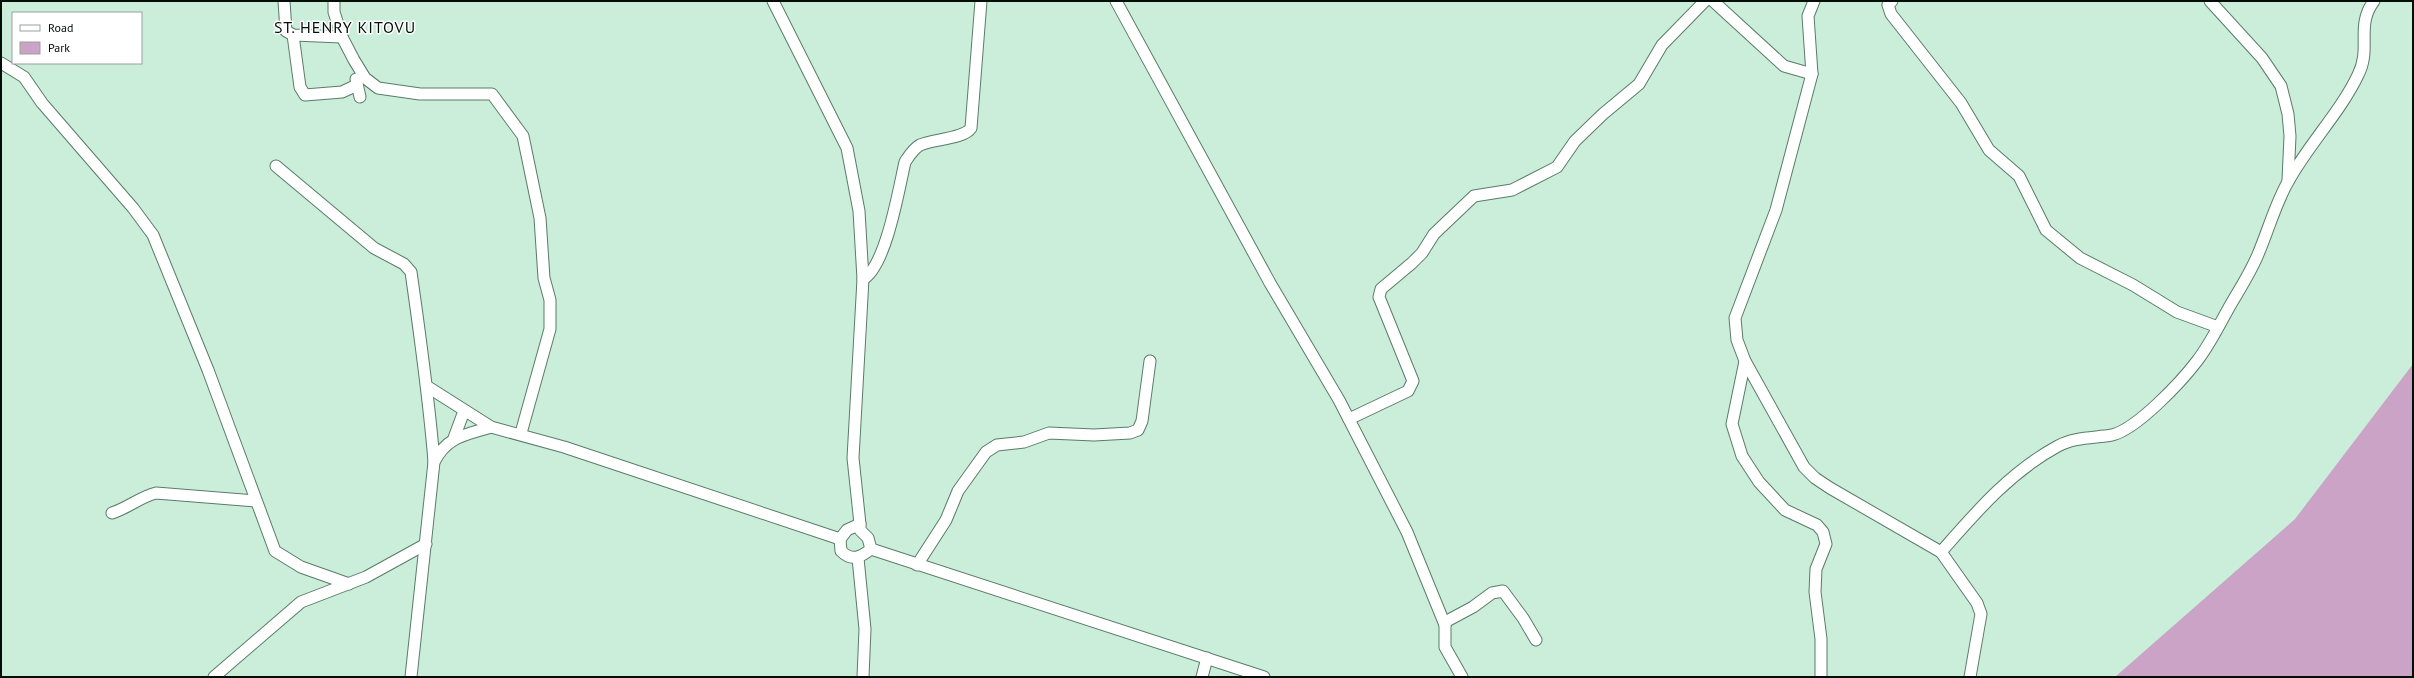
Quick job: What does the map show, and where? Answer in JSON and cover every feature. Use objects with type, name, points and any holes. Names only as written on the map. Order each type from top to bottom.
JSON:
[{"type":"street","points":[[284,1],[286,31],[293,35],[342,37]]},
{"type":"street","points":[[334,1],[334,12],[342,37],[365,78],[378,88],[420,94],[492,94],[524,136],[540,218],[544,278],[550,300],[550,329],[521,434]]},
{"type":"street","points":[[773,1],[847,148],[859,211],[863,279],[853,458],[860,530],[868,538],[871,548]]},
{"type":"street","points":[[863,279],[873,270],[882,253],[905,162],[911,153],[920,146],[962,134],[971,128],[981,1]]},
{"type":"street","points":[[1116,1],[1266,276],[1349,419],[1407,532],[1445,625],[1445,647],[1462,677]]},
{"type":"street","points":[[1349,419],[1408,391],[1412,386],[1413,381],[1379,297],[1381,289],[1422,253],[1434,234],[1474,196],[1512,190],[1557,167],[1575,141],[1603,114],[1639,84],[1662,45],[1705,1]]},
{"type":"street","points":[[1713,1],[1784,66],[1812,74]]},
{"type":"street","points":[[1814,1],[1808,16],[1812,74],[1776,210],[1736,318],[1737,340],[1745,361],[1804,467],[1815,478],[1940,552],[1977,602],[1981,614],[1970,677]]},
{"type":"street","points":[[1892,1],[1888,5],[1891,14],[1961,103],[1989,150],[2019,176],[2046,230],[2080,258],[2133,285],[2177,312],[2218,327]]},
{"type":"street","points":[[2210,1],[2262,58],[2281,86],[2288,114],[2290,136],[2288,181]]},
{"type":"street","points":[[1940,552],[1988,498],[2059,445],[2081,439],[2113,434],[2130,428],[2141,420],[2197,362],[2258,254],[2288,181],[2358,74],[2364,50],[2364,20],[2366,13],[2374,1]]},
{"type":"street","points":[[293,35],[300,87],[305,94],[311,96],[342,92],[357,85]]},
{"type":"street","points":[[354,60],[360,97]]},
{"type":"street","points":[[1,63],[24,77],[42,102],[134,208],[153,236],[208,370],[275,551],[301,567],[349,584]]},
{"type":"street","points":[[276,166],[374,248],[404,264],[411,272],[418,338],[428,387],[434,462],[411,677]]},
{"type":"street","points":[[917,564],[946,520],[958,491],[986,452],[997,446],[1024,442],[1049,433],[1130,433],[1138,430],[1142,421],[1150,360]]},
{"type":"street","points":[[1745,361],[1732,424],[1742,456],[1758,482],[1785,510],[1818,525],[1823,532],[1826,544],[1816,569],[1815,592],[1821,639],[1821,677]]},
{"type":"street","points":[[428,387],[491,427],[521,434],[840,540]]},
{"type":"street","points":[[454,438],[464,411]]},
{"type":"street","points":[[434,462],[439,452],[454,438],[491,427]]},
{"type":"street","points":[[112,513],[127,508],[147,495],[156,493],[256,501]]},
{"type":"street","points":[[860,524],[843,534],[840,540],[842,551],[846,556],[858,558],[871,548]]},
{"type":"street","points":[[214,677],[301,602],[349,584],[426,544]]},
{"type":"street","points":[[871,548],[1264,677]]},
{"type":"street","points":[[858,558],[865,629],[863,677]]},
{"type":"street","points":[[1445,625],[1449,618],[1473,607],[1492,593],[1503,591],[1523,618],[1536,640]]},
{"type":"street","points":[[1202,677],[1207,658]]},
{"type":"green space","points":[[2413,364],[2413,677],[2115,677],[2295,519]]},
{"type":"district","name":"ST. HENRY KITOVU","points":[[345,27]]}]
